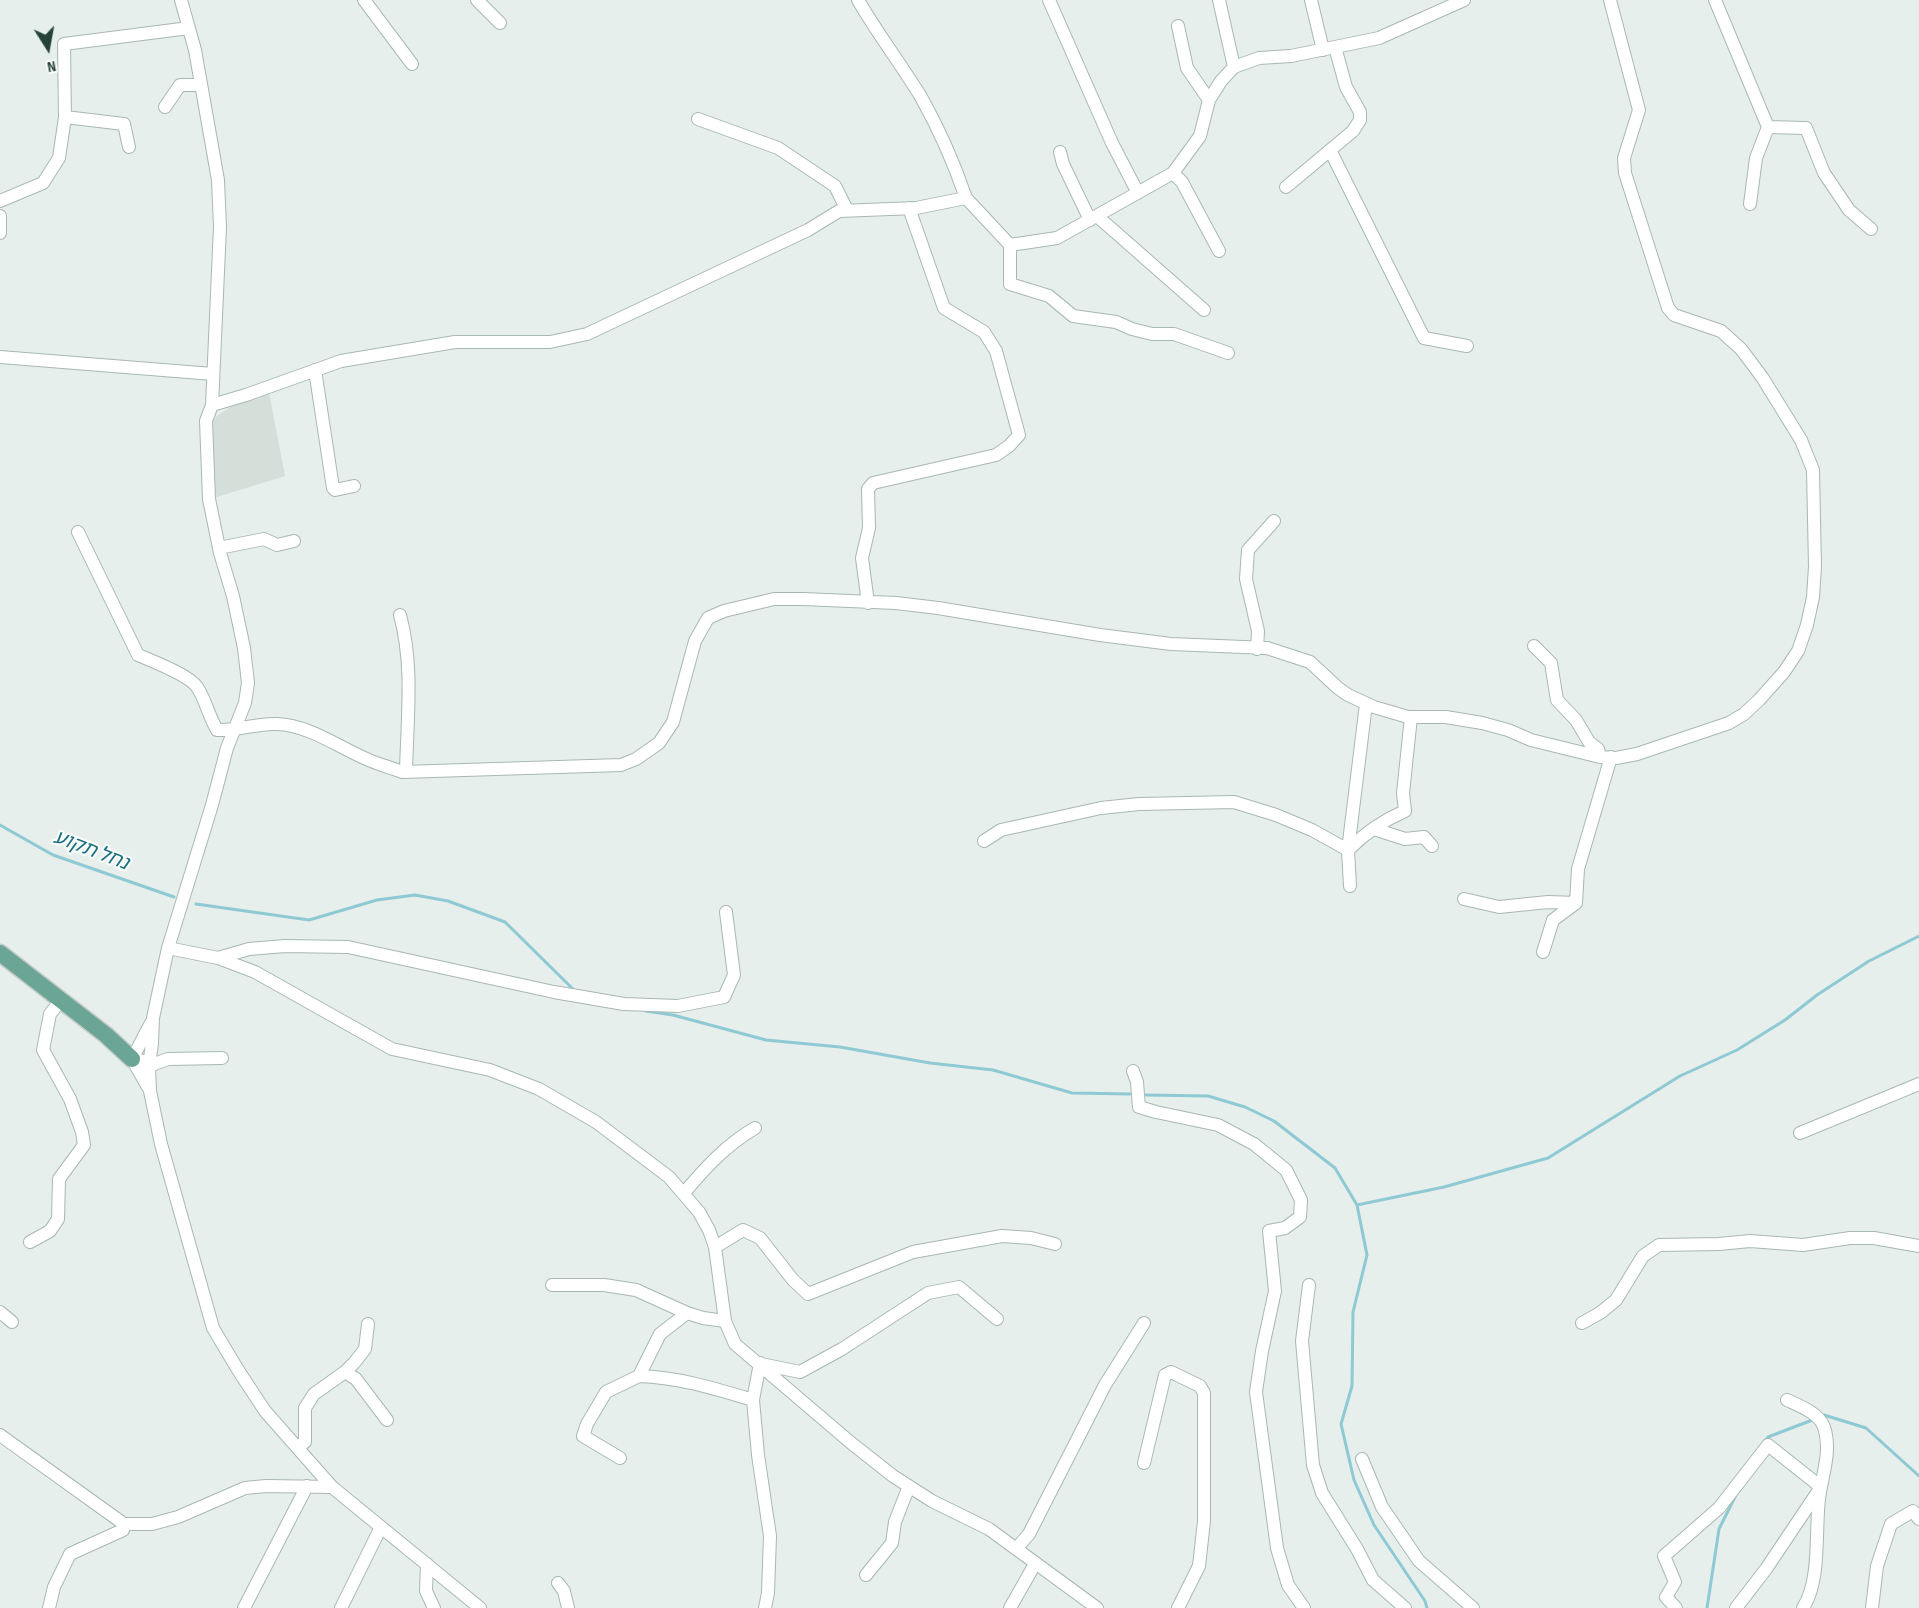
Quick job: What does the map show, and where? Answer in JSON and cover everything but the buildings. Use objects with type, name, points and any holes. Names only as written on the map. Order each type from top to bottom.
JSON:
[{"type":"main road","points":[[0,953],[106,1035],[132,1059]]},
{"type":"street","points":[[181,0],[201,84],[218,180],[220,227],[212,405],[206,421],[209,488],[219,548],[233,596],[244,648],[248,683],[245,703],[233,731],[168,948],[147,1042],[150,1091],[161,1144],[213,1328],[238,1370],[266,1411],[332,1486],[480,1608]]},
{"type":"street","points":[[364,0],[412,63]]},
{"type":"street","points":[[477,0],[500,23]]},
{"type":"street","points":[[858,0],[921,97],[956,167],[966,198],[1010,245],[1010,284],[1049,296],[1073,316],[1116,322],[1152,334],[1174,334],[1228,353]]},
{"type":"street","points":[[1049,0],[1112,143],[1138,193]]},
{"type":"street","points":[[1219,0],[1234,67]]},
{"type":"street","points":[[1286,187],[1353,131],[1360,120],[1360,112],[1329,49],[1311,0]]},
{"type":"street","points":[[1010,245],[1057,238],[1173,173],[1200,136],[1209,100],[1221,81],[1234,67],[1259,58],[1291,56],[1379,38],[1464,0]]},
{"type":"street","points":[[78,532],[138,655],[171,670],[197,686],[210,719],[217,730],[233,731],[277,724],[291,726],[371,761],[406,772],[621,765],[636,759],[659,743],[673,722],[695,641],[708,618],[724,611],[774,599],[896,603],[1100,635],[1257,648],[1284,653],[1310,662],[1338,688],[1366,704],[1411,717],[1446,717],[1482,723],[1508,730],[1531,740],[1606,757],[1637,754],[1728,723],[1744,714],[1760,700],[1784,672],[1798,651],[1808,626],[1815,567],[1813,470],[1801,440],[1762,377],[1736,344],[1720,331],[1674,315],[1662,295],[1624,173],[1624,158],[1639,110],[1610,0]]},
{"type":"street","points":[[1716,0],[1768,127],[1756,158],[1750,204]]},
{"type":"street","points":[[1178,26],[1187,68],[1209,100]]},
{"type":"street","points":[[0,201],[43,183],[59,158],[65,117],[63,44],[189,28]]},
{"type":"street","points":[[165,107],[180,85],[201,84]]},
{"type":"street","points":[[65,117],[124,124],[129,147]]},
{"type":"street","points":[[698,119],[777,148],[835,186],[847,210]]},
{"type":"street","points":[[1768,127],[1806,128],[1824,173],[1849,210],[1871,229]]},
{"type":"street","points":[[1330,150],[1424,338],[1467,346]]},
{"type":"street","points":[[1060,152],[1064,164],[1094,218],[1204,310]]},
{"type":"street","points":[[1173,173],[1182,182],[1219,251]]},
{"type":"street","points":[[212,405],[341,361],[455,342],[550,342],[587,334],[808,230],[839,211],[909,208],[966,198]]},
{"type":"street","points":[[868,603],[862,558],[869,528],[868,489],[873,483],[996,455],[1019,435],[996,351],[984,332],[944,308],[909,208]]},
{"type":"street","points":[[0,216],[0,233]]},
{"type":"street","points":[[0,357],[213,374]]},
{"type":"street","points":[[315,370],[333,488],[335,490],[354,486]]},
{"type":"street","points":[[1257,648],[1258,631],[1246,579],[1248,550],[1274,520]]},
{"type":"street","points":[[219,548],[264,539],[277,545],[294,541]]},
{"type":"street","points":[[400,615],[406,638],[408,667],[406,772]]},
{"type":"street","points":[[1534,646],[1551,663],[1557,699],[1576,720],[1589,742],[1606,757]]},
{"type":"street","points":[[1350,886],[1348,850],[1366,704]]},
{"type":"street","points":[[1348,850],[1358,839],[1387,819],[1405,812],[1403,793],[1411,717]]},
{"type":"street","points":[[1576,903],[1578,869],[1606,757]]},
{"type":"street","points":[[984,840],[1001,830],[1101,808],[1139,804],[1234,802],[1276,815],[1312,830],[1348,850]]},
{"type":"street","points":[[1374,829],[1405,840],[1424,837],[1432,846]]},
{"type":"street","points":[[1464,899],[1499,907],[1548,902],[1576,903]]},
{"type":"street","points":[[1544,952],[1553,920],[1576,903]]},
{"type":"street","points":[[218,958],[249,949],[285,946],[348,947],[566,994],[624,1004],[678,1006],[724,997],[734,975],[726,912]]},
{"type":"street","points":[[168,948],[218,958],[255,972],[392,1049],[490,1070],[539,1089],[597,1122],[669,1177],[699,1212],[715,1247],[725,1321],[735,1344],[850,1442],[909,1486],[932,1501],[989,1529],[1096,1608]]},
{"type":"street","points":[[30,1242],[50,1231],[58,1218],[59,1179],[84,1145],[82,1132],[70,1099],[44,1050],[50,1014],[61,1000]]},
{"type":"street","points":[[106,1035],[124,1043],[147,1042]]},
{"type":"street","points":[[132,1059],[147,1042]]},
{"type":"street","points":[[149,1066],[168,1059],[222,1058]]},
{"type":"street","points":[[132,1059],[143,1061],[149,1066]]},
{"type":"street","points":[[132,1059],[150,1091]]},
{"type":"street","points":[[1133,1071],[1137,1082],[1139,1107],[1218,1125],[1254,1144],[1286,1170],[1301,1200],[1300,1217],[1285,1228],[1269,1231],[1275,1291],[1256,1392],[1277,1548],[1288,1585],[1304,1608]]},
{"type":"street","points":[[1800,1133],[1919,1084]]},
{"type":"street","points":[[684,1193],[710,1162],[740,1137],[755,1128]]},
{"type":"street","points":[[715,1247],[743,1230],[760,1238],[793,1280],[808,1294],[913,1252],[1002,1236],[1031,1238],[1055,1244]]},
{"type":"street","points":[[1582,1323],[1616,1300],[1643,1257],[1659,1245],[1719,1244],[1750,1240],[1803,1245],[1874,1238],[1919,1246]]},
{"type":"street","points":[[552,1285],[604,1285],[636,1290],[687,1313],[725,1321]]},
{"type":"street","points":[[1309,1285],[1302,1341],[1313,1465],[1322,1493],[1357,1549],[1373,1580],[1405,1608]]},
{"type":"street","points":[[760,1363],[800,1372],[842,1349],[928,1293],[959,1287],[998,1319]]},
{"type":"street","points":[[0,1312],[12,1322]]},
{"type":"street","points":[[639,1376],[660,1334],[687,1313]]},
{"type":"street","points":[[1016,1549],[1029,1534],[1105,1385],[1144,1323]]},
{"type":"street","points":[[244,1608],[301,1486],[309,1481],[311,1475],[301,1452],[305,1442],[305,1408],[314,1394],[345,1372],[364,1349],[368,1324]]},
{"type":"street","points":[[760,1363],[753,1400],[758,1455],[770,1536],[768,1593],[765,1608]]},
{"type":"street","points":[[345,1372],[356,1379],[387,1420]]},
{"type":"street","points":[[1144,1463],[1165,1375],[1171,1372],[1200,1386],[1204,1393],[1204,1521],[1199,1566],[1178,1608]]},
{"type":"street","points":[[620,1458],[584,1436],[587,1424],[606,1392],[639,1376],[664,1377],[722,1390],[753,1400]]},
{"type":"street","points":[[1787,1400],[1811,1412],[1823,1424],[1827,1459],[1821,1486],[1813,1579],[1803,1608]]},
{"type":"street","points":[[0,1435],[124,1524],[152,1524],[178,1517],[245,1488],[332,1486]]},
{"type":"street","points":[[1676,1608],[1666,1597],[1675,1582],[1664,1556],[1719,1508],[1768,1445],[1821,1486]]},
{"type":"street","points":[[1362,1459],[1382,1507],[1419,1561],[1473,1608]]},
{"type":"street","points":[[866,1575],[892,1543],[898,1512],[909,1486]]},
{"type":"street","points":[[1736,1608],[1766,1569],[1821,1486]]},
{"type":"street","points":[[1872,1608],[1877,1566],[1891,1524],[1913,1511],[1919,1519]]},
{"type":"street","points":[[49,1608],[54,1587],[70,1554],[123,1530],[124,1524]]},
{"type":"street","points":[[341,1608],[381,1527]]},
{"type":"street","points":[[427,1564],[426,1591],[434,1608]]},
{"type":"street","points":[[1010,1608],[1035,1564]]},
{"type":"street","points":[[558,1583],[564,1592],[568,1608]]},
{"type":"shaded area","points":[[269,393],[285,476],[214,498],[209,425],[218,415],[232,406]]},
{"type":"waterway","name":"נחל תקוע","points":[[0,825],[53,855],[174,897]]},
{"type":"waterway","points":[[196,904],[309,920],[377,900],[415,895],[448,901],[505,922],[575,991]]},
{"type":"waterway","points":[[1357,1205],[1444,1187],[1548,1158],[1680,1076],[1737,1050],[1785,1020],[1817,995],[1869,961],[1919,936]]},
{"type":"waterway","points":[[646,1011],[673,1015],[766,1040],[840,1047],[930,1063],[993,1070],[1072,1093],[1130,1094]]},
{"type":"waterway","points":[[1146,1095],[1208,1096],[1245,1107],[1274,1121],[1335,1168],[1357,1205],[1367,1255],[1353,1312],[1352,1386],[1341,1424],[1354,1480],[1374,1525],[1425,1601],[1427,1608]]},
{"type":"waterway","points":[[1821,1417],[1824,1415],[1866,1428],[1919,1476]]},
{"type":"waterway","points":[[1765,1442],[1768,1437],[1815,1419]]},
{"type":"waterway","points":[[1707,1608],[1719,1529],[1736,1495]]}]
